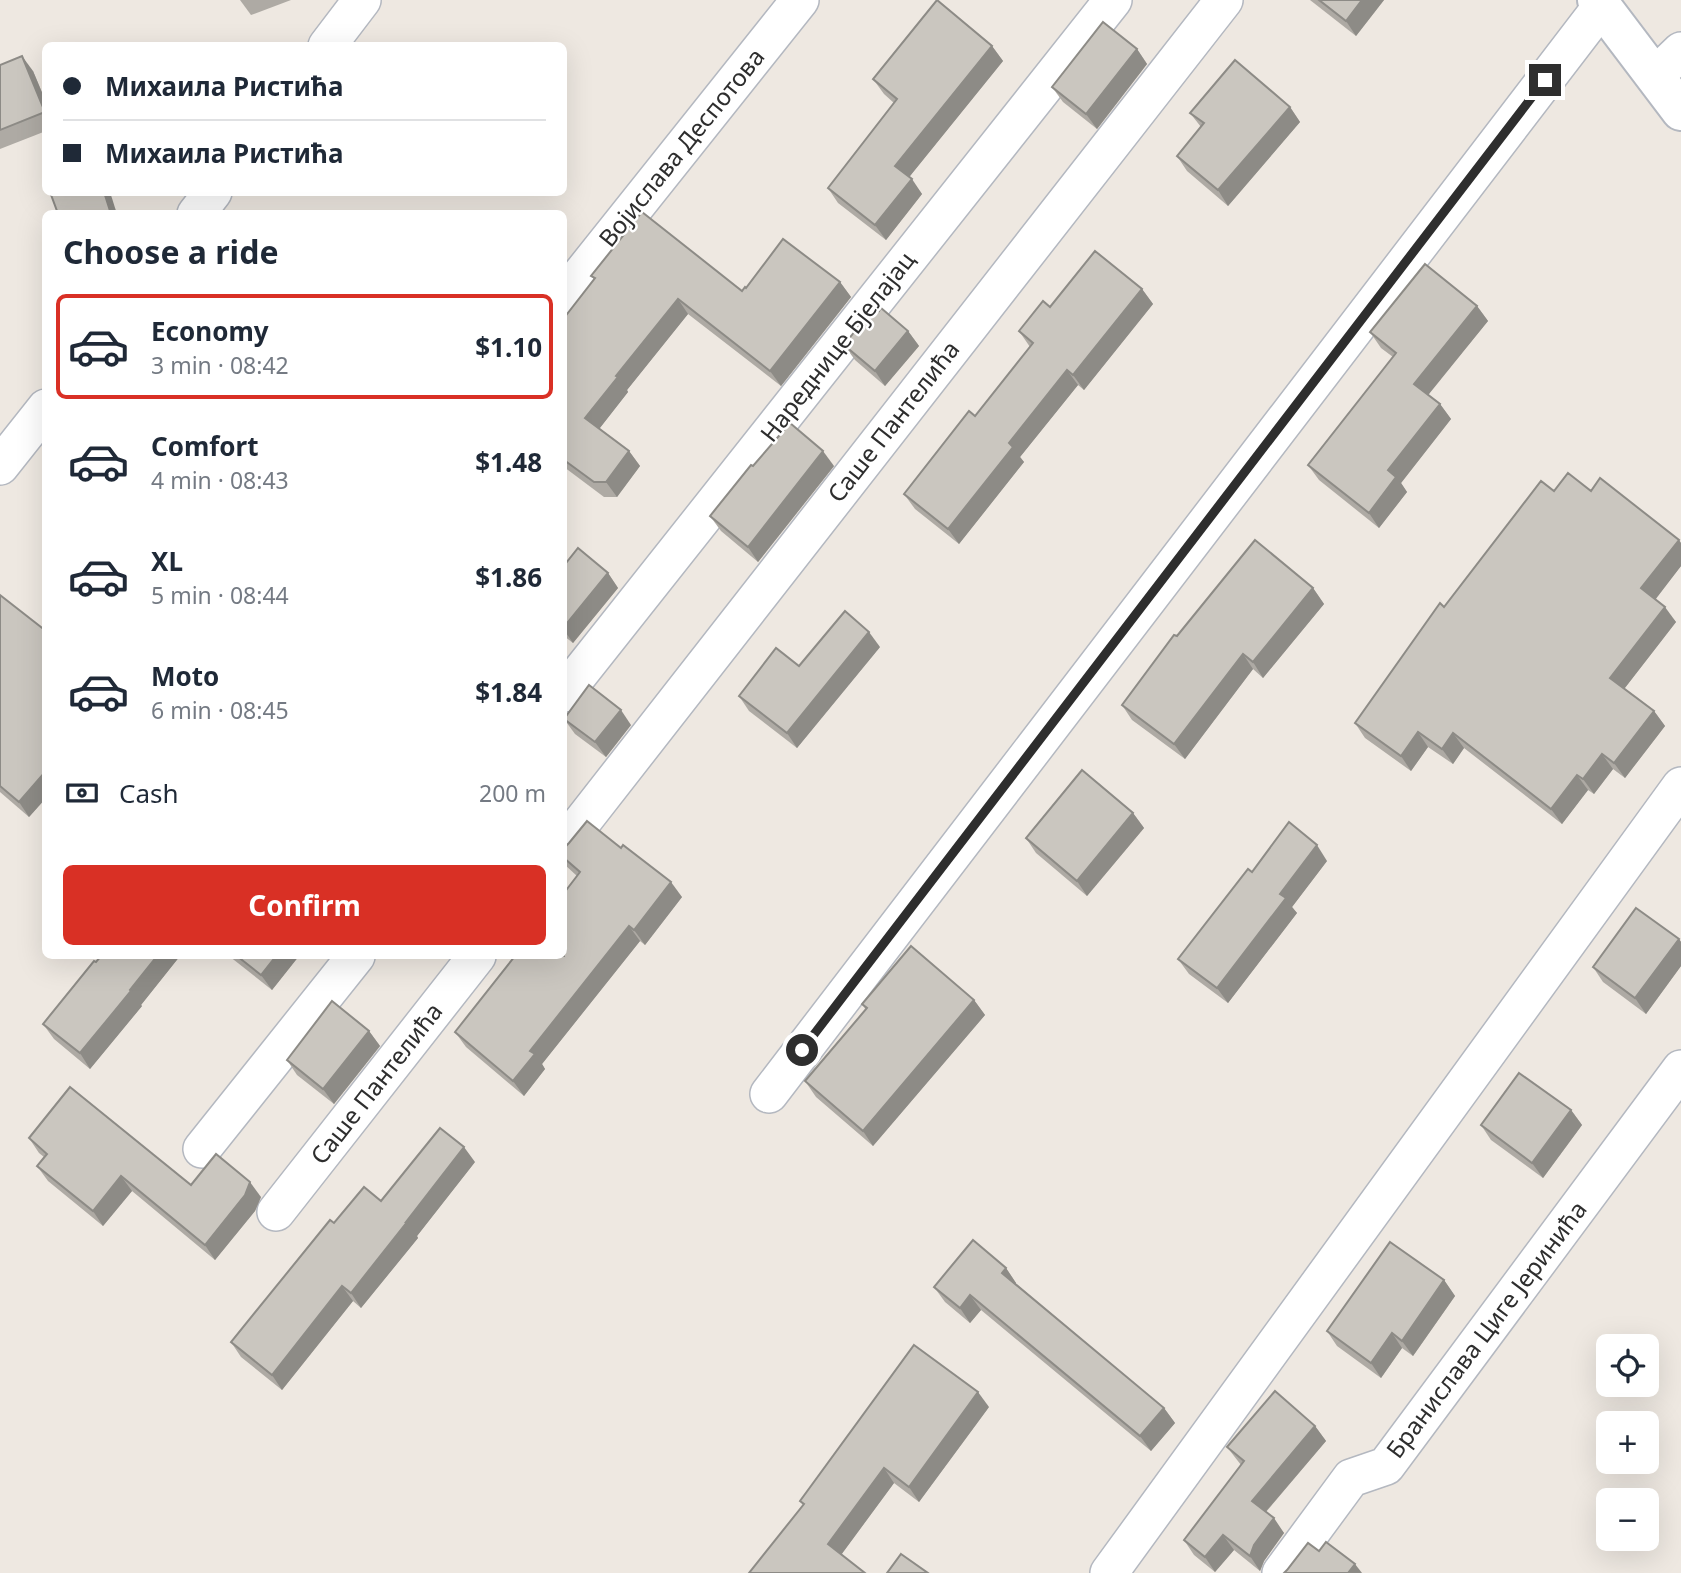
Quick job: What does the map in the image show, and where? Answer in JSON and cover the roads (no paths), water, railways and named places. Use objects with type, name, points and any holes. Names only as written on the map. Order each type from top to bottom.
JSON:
[{"type":"street","points":[[330,42],[362,0]]},
{"type":"street","name":"Војислава Деспотова","points":[[567,292],[800,0]]},
{"type":"street","name":"Нареднице Бјелајац","points":[[567,689],[1113,0]]},
{"type":"street","name":"Саше Пантелића","points":[[567,841],[1224,0]]},
{"type":"street","points":[[769,1094],[1599,3],[1668,63],[1681,111]]},
{"type":"street","points":[[0,466],[42,413]]},
{"type":"street","points":[[1108,1573],[1681,786]]},
{"type":"street","points":[[202,1149],[354,959]]},
{"type":"street","name":"Саше Пантелића","points":[[276,1212],[475,959]]},
{"type":"street","name":"Бранислава Циге Јеринића","points":[[1281,1573],[1351,1478],[1386,1466],[1681,1069]]}]
